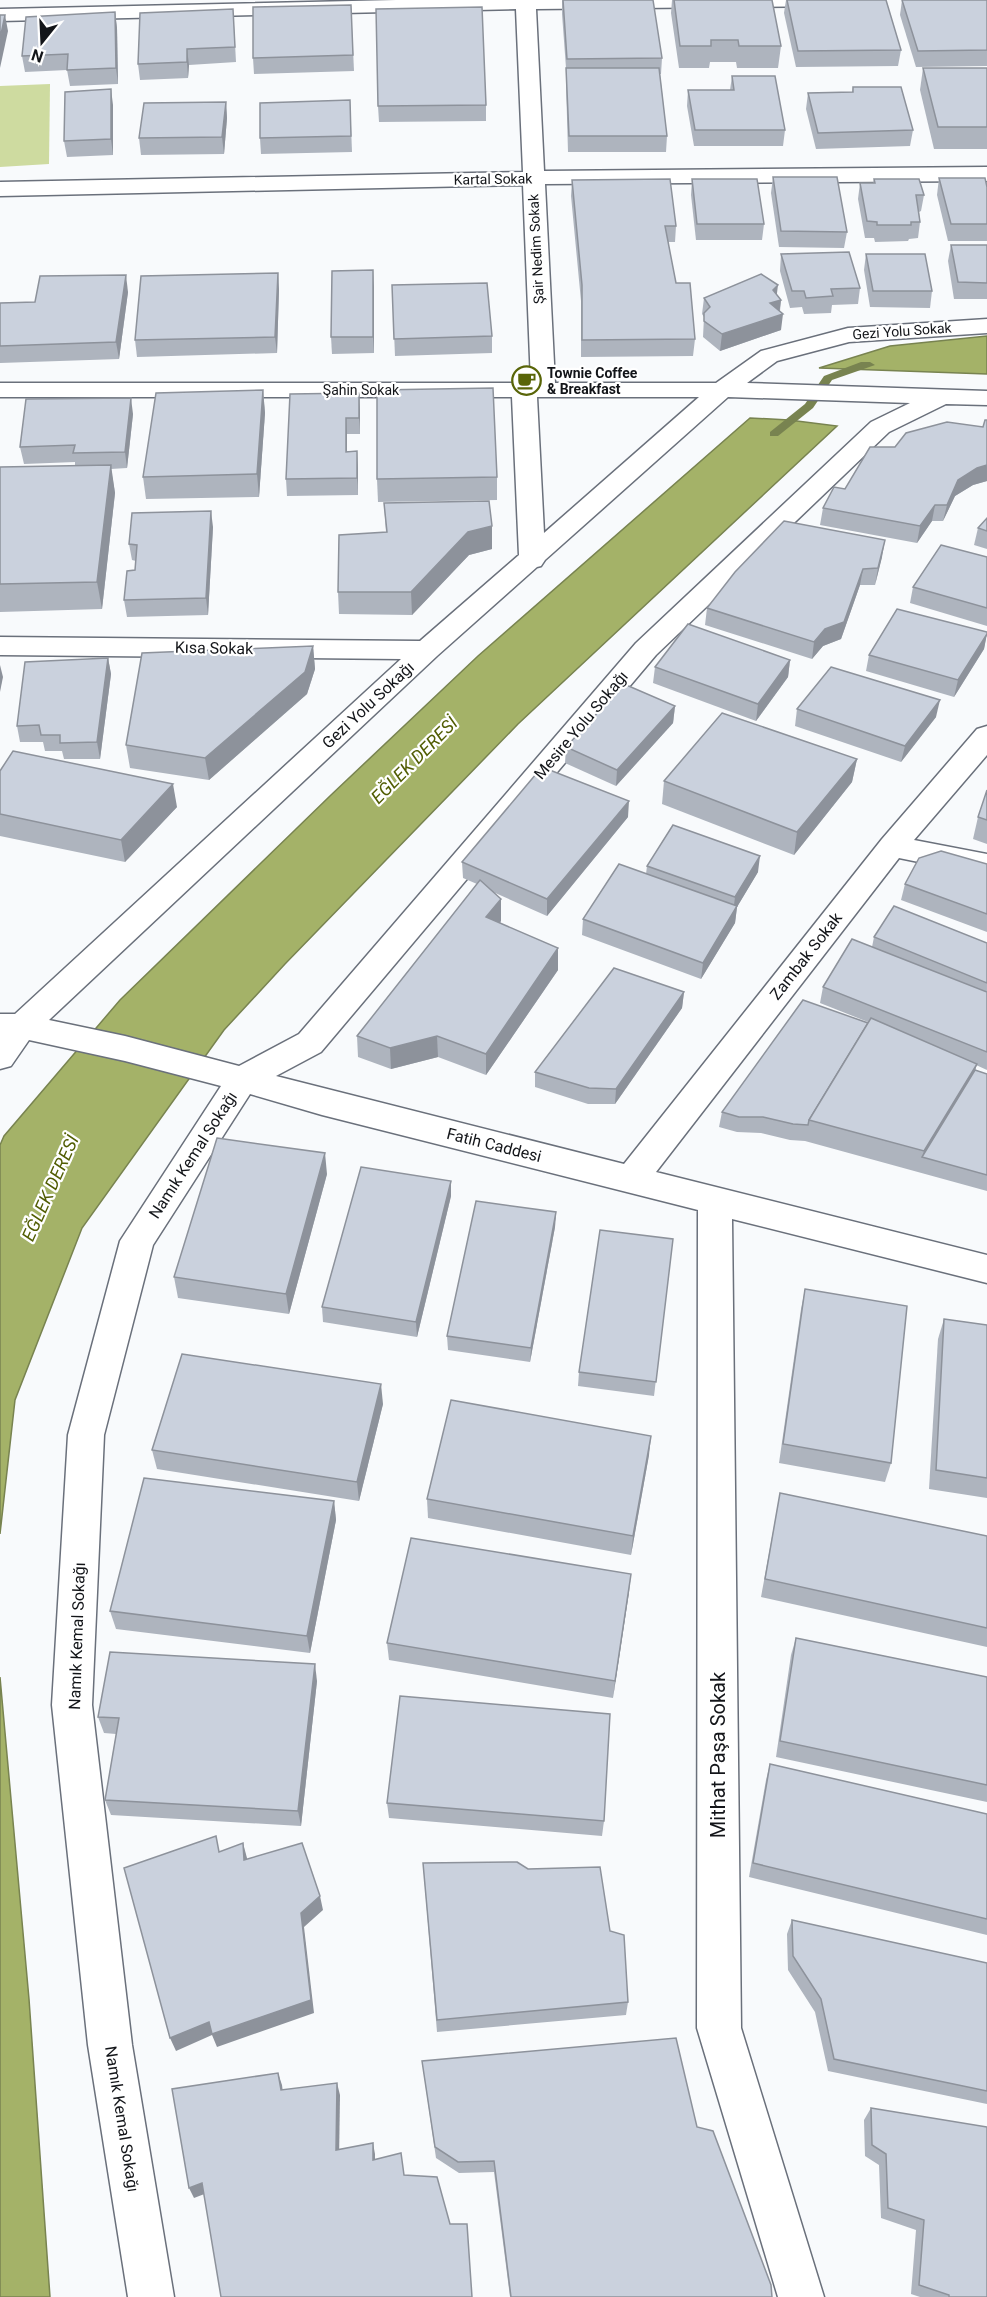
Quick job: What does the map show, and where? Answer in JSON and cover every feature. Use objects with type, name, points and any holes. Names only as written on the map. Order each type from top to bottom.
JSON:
[{"type":"street","points":[[0,15],[526,2],[842,0]]},
{"type":"street","name":"Şair Nedim Sokak","points":[[526,2],[532,178],[534,390],[532,560]]},
{"type":"street","name":"Kartal Sokak","points":[[0,189],[532,178],[987,174]]},
{"type":"street","name":"Gezi Yolu Sokak","points":[[722,390],[769,356],[848,335],[987,326]]},
{"type":"street","name":"Şahin Sokak","points":[[0,390],[722,390],[987,398]]},
{"type":"street","name":"Gezi Yolu Sokağı","points":[[0,1058],[11,1025],[427,650],[532,560],[722,390]]},
{"type":"street","name":"Mesire Yolu Sokağı","points":[[243,1079],[310,1043],[646,649],[879,428],[943,396]]},
{"type":"street","name":"Kısa Sokak","points":[[0,646],[427,650]]},
{"type":"street","name":"Zambak Sokak","points":[[631,1180],[892,846],[987,736]]},
{"type":"street","points":[[892,846],[987,865]]},
{"type":"street","name":"Fatih Caddesi","points":[[11,1025],[243,1079],[322,1102],[987,1269]]},
{"type":"street","name":"Namık Kemal Sokağı","points":[[151,2297],[110,2045],[72,1705],[86,1435],[137,1241],[243,1079]]},
{"type":"street","name":"Mithat Paşa Sokak","points":[[715,1200],[719,2028],[801,2297]]},
{"type":"shaded area","points":[[50,84],[49,164],[0,167],[0,86]]},
{"type":"water","points":[[987,336],[987,374],[819,368],[890,346]]},
{"type":"water","points":[[750,418],[837,426],[518,724],[285,964],[224,1030],[82,1228],[15,1400],[0,1534],[0,1145],[4,1136],[120,1000],[331,795],[478,656]]},
{"type":"water","points":[[0,1677],[29,1999],[50,2297],[0,2297]]},
{"type":"building","points":[[563,0],[653,0],[662,58],[567,59]]},
{"type":"building","points":[[674,0],[772,0],[781,46],[739,46],[738,40],[711,40],[711,46],[680,46]]},
{"type":"building","points":[[787,0],[886,0],[901,50],[798,51]]},
{"type":"building","points":[[902,0],[987,0],[987,50],[918,51]]},
{"type":"building","points":[[351,5],[353,55],[253,58],[253,7]]},
{"type":"building","points":[[482,7],[486,105],[378,106],[376,9]]},
{"type":"building","points":[[233,9],[235,47],[187,49],[187,62],[138,64],[140,13]]},
{"type":"building","points":[[115,12],[116,68],[67,70],[68,54],[22,56],[26,17]]},
{"type":"building","points":[[0,15],[5,15],[0,39]]},
{"type":"building","points":[[566,68],[659,68],[667,136],[569,136]]},
{"type":"building","points":[[923,68],[987,68],[987,127],[938,127]]},
{"type":"building","points":[[732,76],[775,76],[785,130],[695,130],[688,90],[734,90]]},
{"type":"building","points":[[853,87],[901,87],[913,130],[818,133],[808,93],[853,92]]},
{"type":"building","points":[[111,89],[111,139],[64,141],[65,92]]},
{"type":"building","points":[[350,100],[351,136],[260,138],[260,103]]},
{"type":"building","points":[[226,102],[222,137],[139,138],[144,103]]},
{"type":"building","points":[[773,177],[837,177],[847,232],[781,231]]},
{"type":"building","points":[[939,178],[985,178],[987,224],[951,224]]},
{"type":"building","points":[[670,179],[676,226],[665,226],[676,283],[690,283],[695,339],[582,340],[582,285],[572,180]]},
{"type":"building","points":[[692,179],[757,179],[764,224],[697,224]]},
{"type":"building","points":[[874,179],[919,179],[924,195],[916,195],[920,222],[911,222],[911,225],[877,225],[877,222],[867,221],[860,183],[875,183]]},
{"type":"building","points":[[951,245],[987,245],[987,283],[958,282]]},
{"type":"building","points":[[849,252],[860,288],[831,289],[833,296],[806,298],[804,291],[792,291],[781,254]]},
{"type":"building","points":[[866,254],[925,254],[932,291],[873,291]]},
{"type":"building","points":[[373,270],[373,337],[331,337],[332,271]]},
{"type":"building","points":[[278,273],[275,337],[135,340],[141,276]]},
{"type":"building","points":[[761,274],[778,285],[773,290],[781,300],[770,303],[783,314],[722,334],[704,321],[704,313],[710,307],[704,298]]},
{"type":"building","points":[[126,275],[116,342],[0,346],[0,303],[35,302],[40,276]]},
{"type":"building","points":[[487,283],[492,336],[394,339],[392,285]]},
{"type":"building","points":[[493,388],[497,477],[377,479],[377,390]]},
{"type":"building","points":[[263,390],[257,474],[143,477],[156,393]]},
{"type":"building","points":[[359,393],[359,418],[346,418],[346,452],[357,451],[357,478],[286,479],[290,394]]},
{"type":"building","points":[[131,398],[125,452],[73,453],[75,445],[20,447],[26,399]]},
{"type":"building","points":[[987,420],[987,465],[977,468],[958,480],[947,505],[935,505],[920,526],[823,508],[834,487],[845,489],[870,447],[895,447],[906,433],[947,422],[983,427]]},
{"type":"building","points":[[111,465],[97,582],[0,584],[0,467]]},
{"type":"building","points":[[489,501],[492,526],[468,532],[411,592],[338,592],[339,535],[387,532],[384,503]]},
{"type":"building","points":[[211,511],[206,598],[124,600],[127,571],[135,570],[137,545],[129,544],[132,513]]},
{"type":"building","points":[[987,518],[987,531],[978,528]]},
{"type":"building","points":[[784,521],[885,540],[878,568],[863,569],[844,622],[825,629],[814,642],[707,608],[735,572]]},
{"type":"building","points":[[941,545],[987,557],[987,608],[913,587]]},
{"type":"building","points":[[897,609],[987,632],[958,680],[869,655]]},
{"type":"building","points":[[688,624],[790,660],[758,704],[655,667]]},
{"type":"building","points":[[313,646],[305,672],[205,758],[126,745],[142,653]]},
{"type":"building","points":[[108,658],[97,742],[60,743],[60,735],[41,735],[39,725],[17,726],[25,662]]},
{"type":"building","points":[[831,667],[940,700],[905,746],[797,709]]},
{"type":"building","points":[[624,684],[675,706],[617,770],[566,747]]},
{"type":"building","points":[[722,713],[857,759],[797,832],[664,781]]},
{"type":"building","points":[[13,751],[173,784],[121,840],[0,814],[0,771]]},
{"type":"building","points":[[542,767],[629,801],[547,899],[462,862]]},
{"type":"building","points":[[987,790],[987,820],[978,817]]},
{"type":"building","points":[[673,825],[760,856],[735,897],[647,866]]},
{"type":"building","points":[[941,851],[987,864],[987,914],[905,884],[919,858]]},
{"type":"building","points":[[619,864],[737,906],[703,963],[583,919]]},
{"type":"building","points":[[480,880],[501,899],[486,917],[558,948],[486,1054],[437,1036],[390,1048],[357,1036]]},
{"type":"building","points":[[894,906],[987,943],[987,983],[874,937]]},
{"type":"building","points":[[852,939],[987,992],[987,1052],[823,987]]},
{"type":"building","points":[[614,968],[684,992],[616,1089],[589,1088],[535,1072]]},
{"type":"building","points":[[803,1000],[868,1023],[808,1125],[763,1117],[739,1117],[722,1112]]},
{"type":"building","points":[[871,1018],[977,1064],[924,1151],[809,1120]]},
{"type":"building","points":[[975,1070],[987,1074],[987,1175],[922,1157]]},
{"type":"building","points":[[217,1138],[325,1153],[286,1294],[174,1277]]},
{"type":"building","points":[[361,1167],[451,1181],[416,1322],[322,1307]]},
{"type":"building","points":[[476,1201],[556,1212],[531,1348],[447,1336]]},
{"type":"building","points":[[600,1230],[673,1239],[656,1382],[579,1372]]},
{"type":"building","points":[[805,1289],[907,1306],[891,1463],[783,1444]]},
{"type":"building","points":[[944,1319],[987,1325],[987,1478],[936,1470]]},
{"type":"building","points":[[182,1354],[381,1384],[357,1482],[152,1450]]},
{"type":"building","points":[[451,1400],[651,1436],[633,1536],[427,1499]]},
{"type":"building","points":[[144,1478],[334,1501],[307,1636],[110,1611]]},
{"type":"building","points":[[780,1493],[987,1536],[987,1628],[765,1579]]},
{"type":"building","points":[[411,1538],[631,1574],[615,1681],[387,1643]]},
{"type":"building","points":[[796,1638],[987,1677],[987,1785],[780,1741]]},
{"type":"building","points":[[110,1652],[315,1664],[298,1811],[105,1800],[119,1718],[98,1717]]},
{"type":"building","points":[[400,1696],[610,1714],[604,1821],[387,1803]]},
{"type":"building","points":[[770,1764],[987,1814],[987,1919],[753,1863]]},
{"type":"building","points":[[216,1836],[219,1852],[243,1843],[244,1860],[302,1843],[320,1896],[301,1913],[311,2000],[212,2034],[209,2022],[170,2038],[124,1868]]},
{"type":"building","points":[[517,1862],[528,1869],[600,1867],[610,1931],[624,1935],[628,2002],[437,2020],[423,1863]]},
{"type":"building","points":[[792,1920],[987,1963],[987,2091],[834,2059],[821,1999],[793,1956]]},
{"type":"building","points":[[676,2038],[697,2127],[713,2131],[771,2285],[772,2297],[511,2297],[494,2161],[458,2162],[435,2147],[422,2061]]},
{"type":"building","points":[[278,2073],[281,2090],[337,2083],[336,2150],[373,2143],[373,2160],[401,2153],[404,2175],[437,2177],[450,2224],[467,2224],[472,2297],[221,2297],[202,2183],[189,2188],[172,2089]]},
{"type":"building","points":[[871,2108],[987,2127],[987,2297],[949,2297],[949,2295],[919,2285],[924,2220],[888,2208],[886,2154],[872,2145]]},
{"type":"waterway","name":"EĞLEK DERESİ","points":[[774,434],[809,406],[828,378],[861,365],[870,365]]},
{"type":"place","name":"Townie Coffee & Breakfast","points":[[526,381]]}]
